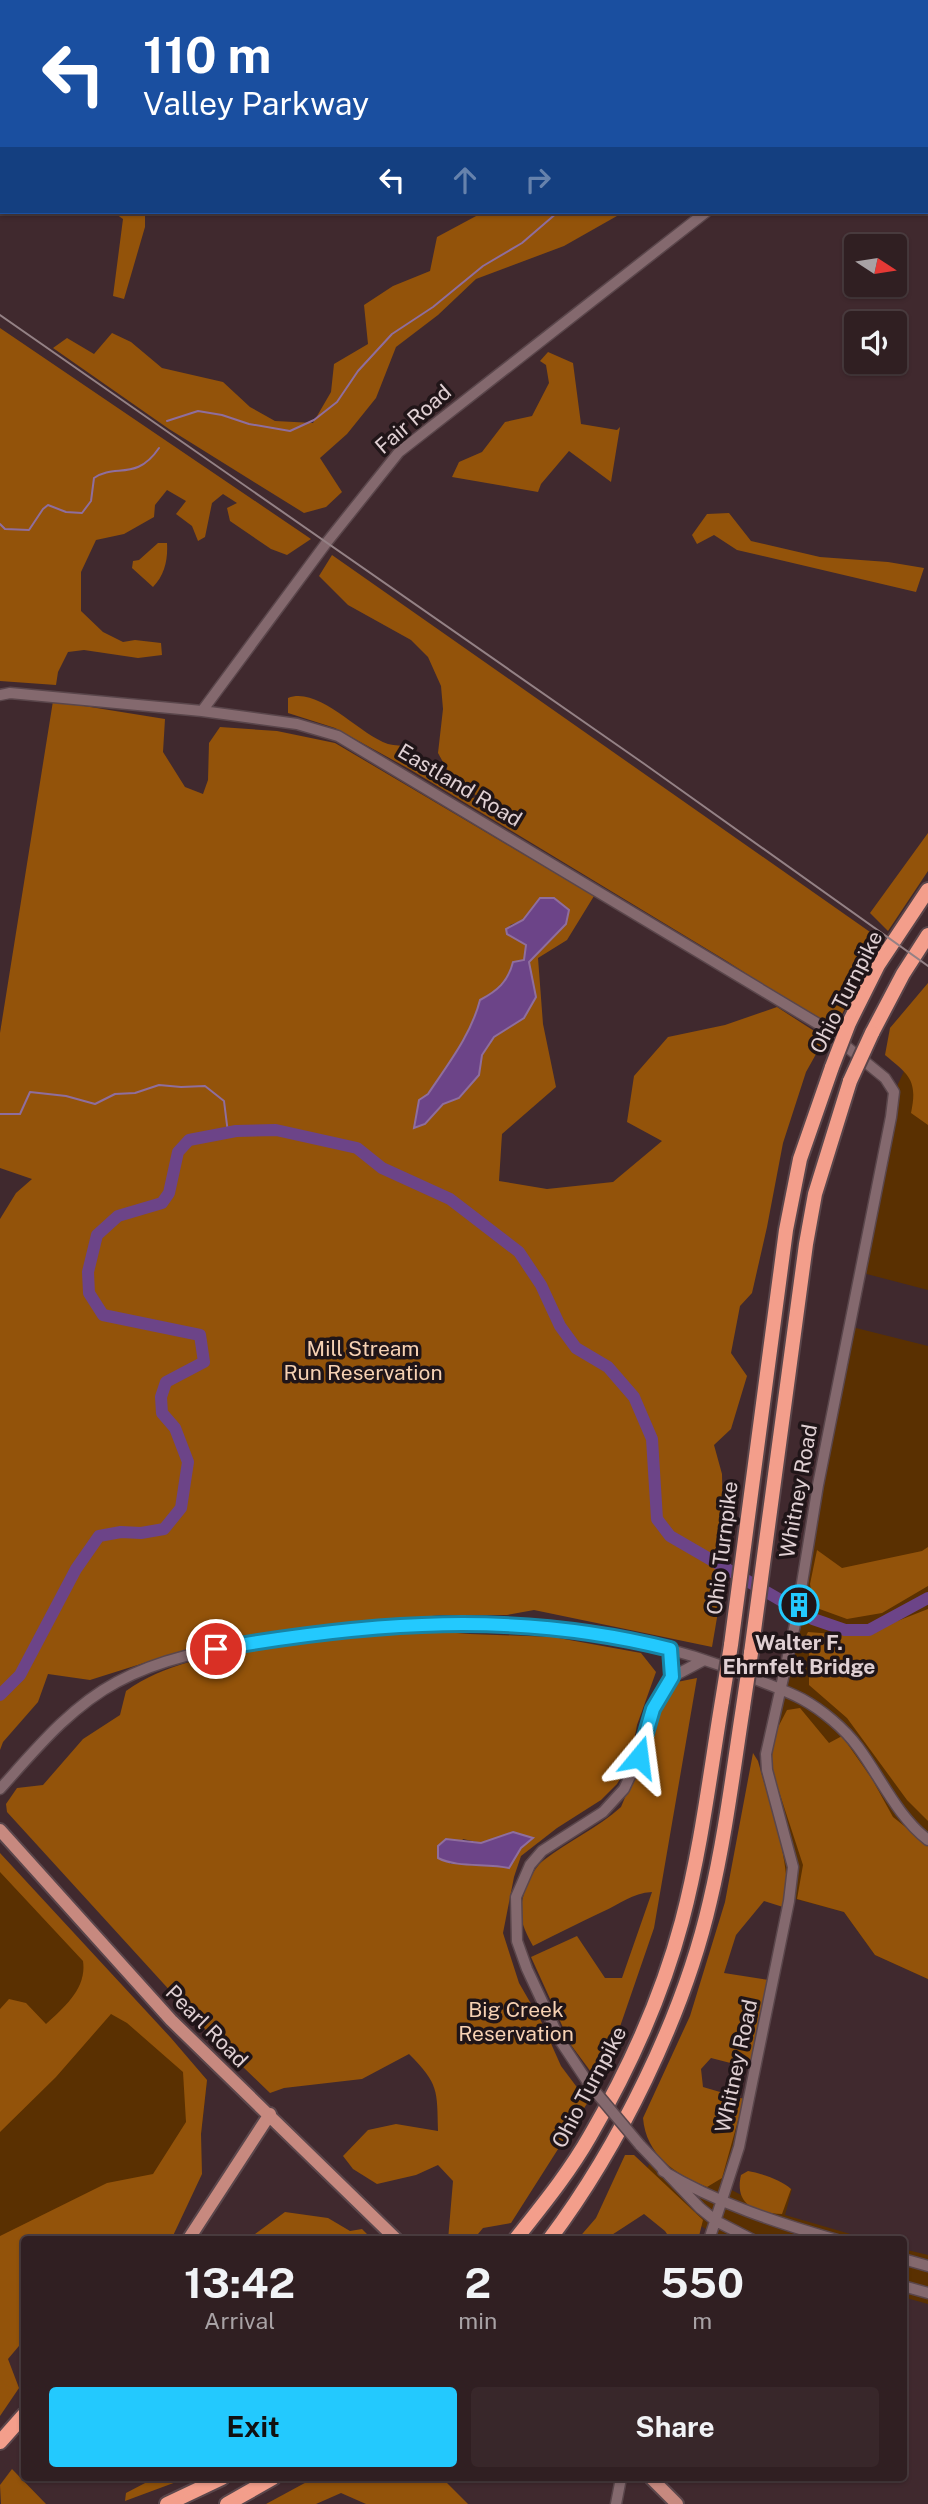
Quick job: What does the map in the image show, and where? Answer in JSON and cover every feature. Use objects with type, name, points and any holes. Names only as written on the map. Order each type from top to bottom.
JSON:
[{"type":"highway","name":"Ohio Turnpike","points":[[518,2236],[550,2196],[589,2138],[629,2064],[659,1993],[681,1923],[698,1852],[731,1645],[786,1230],[800,1159],[849,1023],[878,965],[928,890]]},
{"type":"highway","name":"Ohio Turnpike","points":[[552,2236],[572,2210],[650,2072],[685,1986],[710,1902],[756,1620],[810,1219],[850,1081],[903,974],[928,935]]},
{"type":"highway","points":[[0,2432],[21,2412]]},
{"type":"highway","points":[[0,2442],[21,2418]]},
{"type":"highway","points":[[167,2504],[216,2481]]},
{"type":"highway","points":[[227,2504],[268,2481]]},
{"type":"main road","name":"Pearl Road","points":[[0,1830],[171,2020],[393,2236]]},
{"type":"main road","points":[[191,2236],[270,2114]]},
{"type":"main road","points":[[654,2481],[677,2504]]},
{"type":"street","name":"Fair Road","points":[[202,711],[342,522],[399,452],[703,214]]},
{"type":"street","name":"Eastland Road","points":[[0,695],[10,693],[202,711],[297,724],[338,736],[758,987],[820,1025],[851,1049]]},
{"type":"street","name":"Whitney Road","points":[[710,2236],[740,2147],[789,1901],[793,1867],[767,1762],[894,1092],[885,1078],[851,1049]]},
{"type":"street","points":[[0,1788],[61,1723],[90,1699],[114,1683],[147,1667],[183,1655],[293,1636],[402,1625],[495,1623],[569,1630],[670,1649],[780,1689],[821,1711],[857,1745],[907,1820],[928,1840]]},
{"type":"street","points":[[670,1649],[672,1677]]},
{"type":"street","points":[[704,1660],[672,1677],[653,1709],[639,1757],[624,1789],[603,1812],[542,1851],[530,1866],[516,1897],[517,1941],[561,2042],[589,2084],[687,2196],[716,2221],[745,2236]]},
{"type":"street","points":[[663,2171],[723,2200],[823,2236]]},
{"type":"street","points":[[907,2260],[928,2266]]},
{"type":"street","points":[[907,2287],[928,2293]]},
{"type":"street","points":[[616,2504],[620,2481]]},
{"type":"shaded area","points":[[540,898],[554,898],[569,910],[566,924],[529,962],[536,997],[524,1018],[494,1037],[482,1055],[479,1075],[459,1098],[443,1104],[425,1124],[414,1128],[419,1100],[428,1094],[458,1049],[480,1000],[501,985],[513,962],[524,960],[526,945],[507,934],[506,929],[523,920]]},
{"type":"shaded area","points":[[928,1020],[928,1290],[859,1272],[898,1084]]},
{"type":"shaded area","points":[[848,1326],[928,1346],[928,1979],[875,1955],[844,1912],[740,1884]]},
{"type":"shaded area","points":[[513,1832],[533,1838],[521,1848],[509,1868],[454,1863],[438,1858],[438,1846],[446,1839],[481,1843]]},
{"type":"shaded area","points":[[0,1854],[207,2080],[201,2134],[184,2196],[39,2236],[21,2236],[21,2266],[14,2327],[0,2399]]},
{"type":"shaded area","points":[[700,2092],[748,2106],[726,2187],[745,2197],[743,2176],[792,2189],[785,2215],[857,2236],[718,2236],[637,2185],[666,2136]]},
{"type":"shaded area","points":[[907,2250],[928,2255],[928,2304],[907,2298]]},
{"type":"green space","points":[[116,214],[145,214],[145,227],[124,299],[113,296],[123,219]]},
{"type":"green space","points":[[620,214],[564,246],[476,279],[438,315],[396,347],[376,398],[347,434],[320,458],[342,492],[326,507],[304,513],[169,429],[53,348],[67,338],[94,354],[112,333],[131,342],[162,368],[223,382],[250,407],[275,421],[313,423],[331,392],[334,364],[368,344],[364,305],[393,286],[430,271],[437,237],[478,215]]},
{"type":"green space","points":[[0,328],[311,539],[287,555],[271,549],[230,521],[227,508],[237,503],[223,494],[212,503],[205,537],[198,541],[192,526],[176,514],[186,501],[167,490],[155,505],[154,517],[124,534],[96,540],[81,572],[81,611],[103,632],[123,642],[135,640],[161,643],[162,655],[138,658],[84,650],[68,652],[58,672],[56,685],[0,681]]},
{"type":"green space","points":[[548,352],[573,363],[581,424],[617,430],[620,427],[611,482],[569,451],[541,484],[538,492],[452,477],[459,462],[482,452],[505,422],[532,416],[549,383],[546,365],[540,361]]},
{"type":"green space","points":[[729,513],[751,541],[820,557],[888,562],[924,568],[916,592],[737,550],[714,535],[697,544],[692,535],[707,514]]},
{"type":"green space","points":[[158,543],[167,543],[167,555],[163,572],[153,587],[132,568],[133,561],[139,560]]},
{"type":"green space","points":[[332,555],[880,939],[834,1030],[725,960],[411,770],[335,728],[288,713],[288,698],[300,696],[312,699],[376,739],[406,747],[464,793],[472,798],[478,797],[449,773],[438,753],[443,709],[441,686],[428,657],[411,640],[348,605],[319,576]]},
{"type":"green space","name":"Mill Stream Run Reservation","points":[[53,701],[165,719],[163,752],[185,787],[203,794],[208,780],[209,743],[220,727],[277,731],[335,743],[594,896],[567,940],[538,958],[543,1024],[556,1087],[502,1134],[499,1181],[547,1189],[613,1182],[662,1141],[627,1122],[634,1076],[668,1037],[725,1025],[777,1007],[825,1038],[806,1072],[783,1143],[752,1293],[740,1306],[731,1353],[747,1376],[731,1429],[714,1445],[722,1474],[723,1524],[729,1547],[712,1647],[534,1610],[507,1615],[442,1615],[267,1632],[201,1645],[90,1680],[48,1674],[38,1702],[3,1742],[0,1750],[0,1219],[16,1193],[32,1179],[0,1168],[0,1033]],"holes":[[[540,898],[569,910],[566,924],[529,962],[536,996],[524,1018],[494,1036],[482,1055],[479,1075],[460,1098],[443,1104],[425,1124],[414,1128],[419,1100],[428,1094],[458,1049],[480,1000],[501,985],[513,962],[524,960],[526,945],[508,934],[510,925],[523,920]]]},
{"type":"green space","points":[[928,833],[928,871],[888,931],[870,913]]},
{"type":"green space","points":[[928,983],[928,1125],[911,1113],[913,1093],[910,1079],[885,1055],[890,1028]]},
{"type":"green space","points":[[928,1547],[928,1586],[882,1613],[847,1619],[814,1607],[810,1584],[817,1550],[842,1568],[922,1551]]},
{"type":"green space","points":[[928,1609],[928,1821],[907,1800],[847,1718],[809,1685],[809,1641],[805,1638],[808,1632],[859,1636]]},
{"type":"green space","name":"Big Creek Reservation","points":[[403,1629],[553,1637],[641,1653],[656,1672],[637,1725],[630,1762],[617,1784],[601,1800],[557,1828],[521,1856],[514,1877],[503,1933],[519,1983],[541,2021],[561,2066],[588,2102],[511,2223],[483,2228],[476,2236],[448,2236],[453,2181],[438,2165],[416,2175],[377,2184],[353,2169],[343,2156],[368,2130],[396,2124],[438,2131],[434,2088],[426,2073],[409,2054],[362,2079],[284,2088],[270,2093],[215,2040],[7,1812],[6,1804],[17,1788],[43,1785],[83,1739],[120,1715],[126,1691],[143,1680],[197,1660],[322,1639]],"holes":[[[513,1832],[509,1868],[488,1864],[450,1864],[463,1839],[481,1843]]]},
{"type":"green space","points":[[697,1678],[654,1928],[603,2076],[594,2076],[571,2045],[531,1957],[577,1936],[605,1978],[622,1978],[652,1892],[632,1897],[533,1946],[522,1919],[523,1897],[539,1864],[621,1807],[665,1702],[677,1682]]},
{"type":"green space","points":[[800,1708],[829,1743],[842,1736],[872,1779],[893,1817],[928,1845],[928,1979],[875,1955],[844,1912],[797,1899],[803,1865],[771,1767],[774,1735],[787,1710]]},
{"type":"green space","points":[[753,1753],[758,1761],[778,1831],[786,1874],[786,1890],[783,1907],[764,1901],[736,1935],[724,1973],[769,1980],[750,2068],[711,2058],[701,2069],[703,2087],[744,2099],[722,2178],[707,2187],[673,2169],[656,2153],[645,2131],[643,2118],[690,2016],[725,1902]]},
{"type":"green space","points":[[0,1853],[207,2080],[201,2134],[202,2174],[173,2236],[21,2236],[21,2344],[8,2359],[19,2388],[0,2416],[0,2236],[107,2183],[153,2174],[186,2122],[183,2072],[127,2023],[111,2014],[56,2077],[0,2132],[0,2009],[9,1999],[26,2003],[46,2024],[78,1988],[82,1980],[83,1961],[0,1872]]},
{"type":"green space","points":[[625,2155],[634,2155],[703,2220],[699,2236],[668,2236],[644,2214],[610,2236],[580,2236],[596,2218]]},
{"type":"green space","points":[[748,2171],[777,2180],[791,2189],[782,2214],[764,2212],[744,2200],[741,2194],[741,2175]]},
{"type":"green space","points":[[285,2212],[328,2218],[350,2231],[362,2229],[369,2236],[252,2236]]},
{"type":"green space","points":[[12,2469],[46,2504],[1,2504],[0,2485]]},
{"type":"green space","points":[[179,2481],[125,2501],[126,2493],[147,2482]]},
{"type":"green space","points":[[308,2481],[445,2481],[468,2504],[366,2504],[341,2493],[316,2504],[266,2504]]},
{"type":"waterway","points":[[167,421],[198,411],[290,431],[314,420],[337,402],[358,371],[392,334],[433,307],[483,266],[522,243],[556,214]]},
{"type":"waterway","points":[[0,524],[5,529],[29,530],[48,505],[66,512],[82,513],[91,501],[94,478],[142,465],[159,448]]},
{"type":"waterway","points":[[0,1114],[20,1114],[30,1092],[66,1096],[95,1104],[115,1094],[135,1093],[159,1085],[205,1086],[224,1101],[228,1133]]},
{"type":"waterway","points":[[0,1695],[20,1675],[76,1569],[99,1536],[164,1529],[181,1508],[188,1462],[175,1428],[162,1413],[161,1397],[166,1382],[204,1362],[200,1335],[103,1315],[89,1293],[88,1272],[97,1235],[118,1216],[162,1203],[169,1193],[178,1152],[189,1140],[236,1131],[276,1130],[357,1148],[382,1168],[450,1199],[519,1252],[541,1285],[560,1326],[576,1348],[608,1367],[634,1397],[652,1439],[657,1519],[670,1536],[813,1619],[845,1630],[869,1630],[928,1598]]},
{"type":"railway","points":[[0,315],[643,763],[928,966]]},
{"type":"place","name":"Walter F. Ehrnfelt Bridge","points":[[799,1605]]},
{"type":"route","points":[[216,1649],[293,1636],[402,1625],[495,1623],[569,1630],[670,1649],[672,1677],[653,1709],[639,1757]]}]
